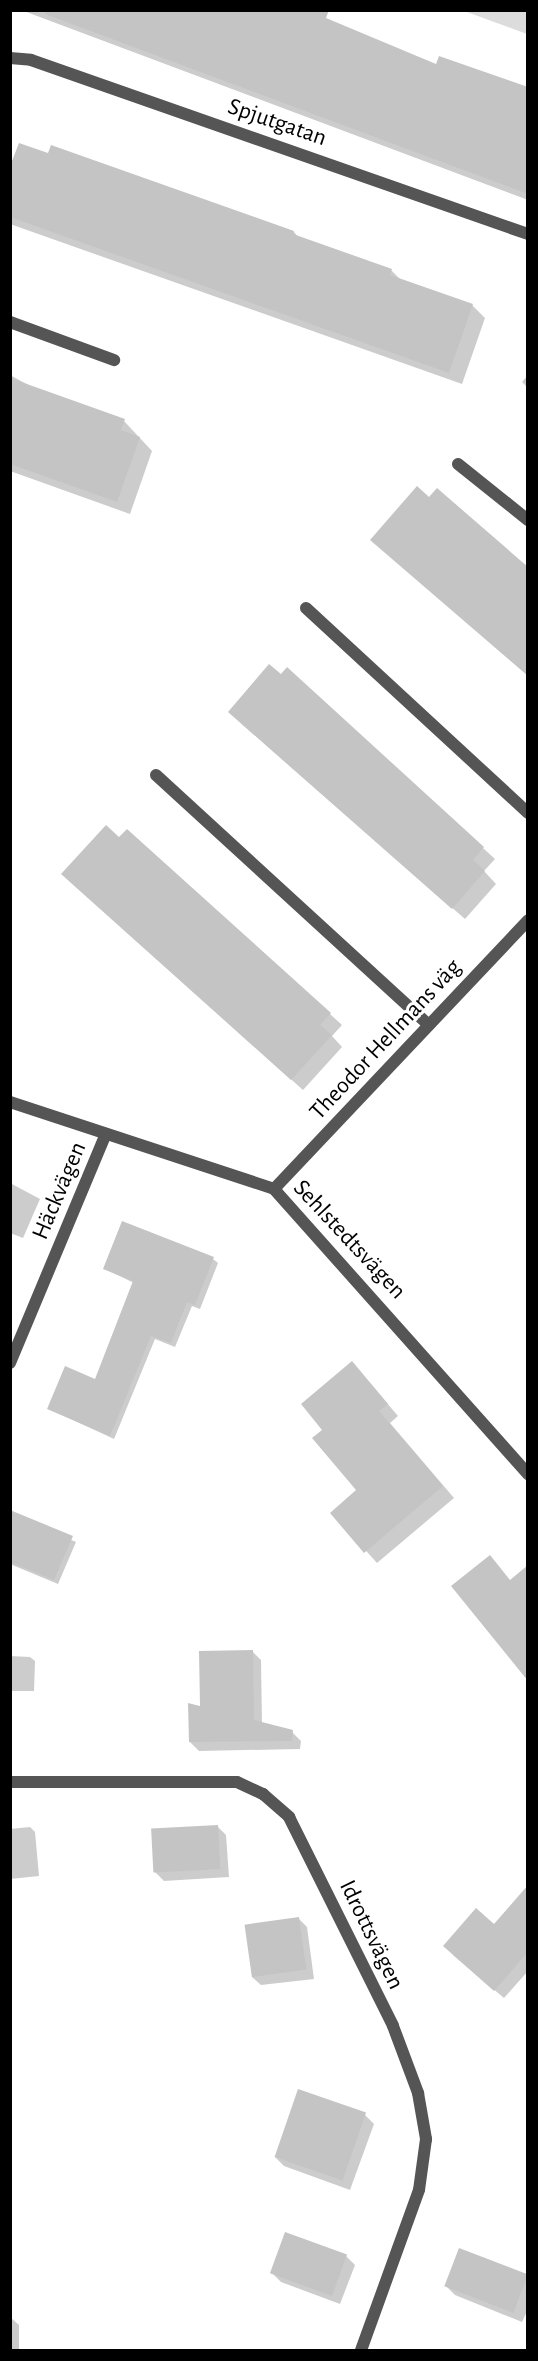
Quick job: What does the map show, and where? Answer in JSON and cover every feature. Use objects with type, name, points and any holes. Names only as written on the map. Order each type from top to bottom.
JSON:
[{"type":"street","name":"Spjutgatan","points":[[10,58],[31,60],[528,234]]},
{"type":"street","points":[[10,322],[114,360]]},
{"type":"street","points":[[458,464],[528,520]]},
{"type":"street","points":[[306,608],[528,813]]},
{"type":"street","points":[[156,775],[429,1024]]},
{"type":"street","name":"Theodor Hellmans väg","points":[[274,1189],[528,920]]},
{"type":"street","name":"Sehlstedtsvägen","points":[[10,1102],[274,1189],[528,1474]]},
{"type":"street","name":"Häckvägen","points":[[10,1363],[106,1134]]},
{"type":"street","name":"Idrottsvägen","points":[[10,1782],[237,1782],[263,1794],[289,1817],[393,2026],[418,2093],[426,2139],[419,2190],[361,2350]]},
{"type":"shaded area","points":[[464,11],[527,11],[527,34]]},
{"type":"building","points":[[46,10],[329,10],[326,18],[436,64],[439,56],[528,87],[528,194],[45,14]]},
{"type":"building","points":[[19,143],[48,153],[51,145],[294,231],[293,234],[392,269],[390,275],[473,304],[449,373],[10,217],[10,166]]},
{"type":"building","points":[[10,378],[125,419],[121,430],[140,437],[117,502],[10,464]]},
{"type":"building","points":[[417,486],[429,497],[437,488],[528,567],[528,676],[370,540]]},
{"type":"building","points":[[269,664],[281,674],[287,667],[484,847],[473,860],[485,871],[452,909],[228,712]]},
{"type":"building","points":[[106,825],[119,837],[127,829],[331,1013],[320,1025],[332,1035],[291,1080],[61,874]]},
{"type":"building","points":[[122,1221],[214,1257],[195,1305],[187,1302],[171,1343],[151,1336],[110,1436],[47,1409],[65,1366],[95,1379],[133,1281],[103,1269]]},
{"type":"building","points":[[352,1361],[388,1404],[379,1411],[443,1486],[364,1553],[330,1513],[356,1490],[312,1438],[322,1430],[301,1404]]},
{"type":"building","points":[[10,1510],[73,1536],[54,1580],[10,1562]]},
{"type":"building","points":[[490,1555],[510,1580],[528,1565],[528,1681],[451,1586]]},
{"type":"building","points":[[253,1650],[254,1720],[293,1730],[292,1741],[189,1742],[188,1703],[200,1706],[199,1651]]},
{"type":"building","points":[[218,1825],[220,1869],[153,1872],[151,1829]]},
{"type":"building","points":[[528,1885],[528,1952],[494,1991],[443,1946],[476,1908],[494,1924]]},
{"type":"building","points":[[299,1917],[306,1969],[252,1977],[245,1925]]},
{"type":"building","points":[[298,2089],[366,2112],[343,2181],[275,2157]]},
{"type":"building","points":[[285,2232],[347,2255],[332,2296],[270,2273]]},
{"type":"building","points":[[459,2248],[528,2274],[513,2313],[444,2286]]}]
